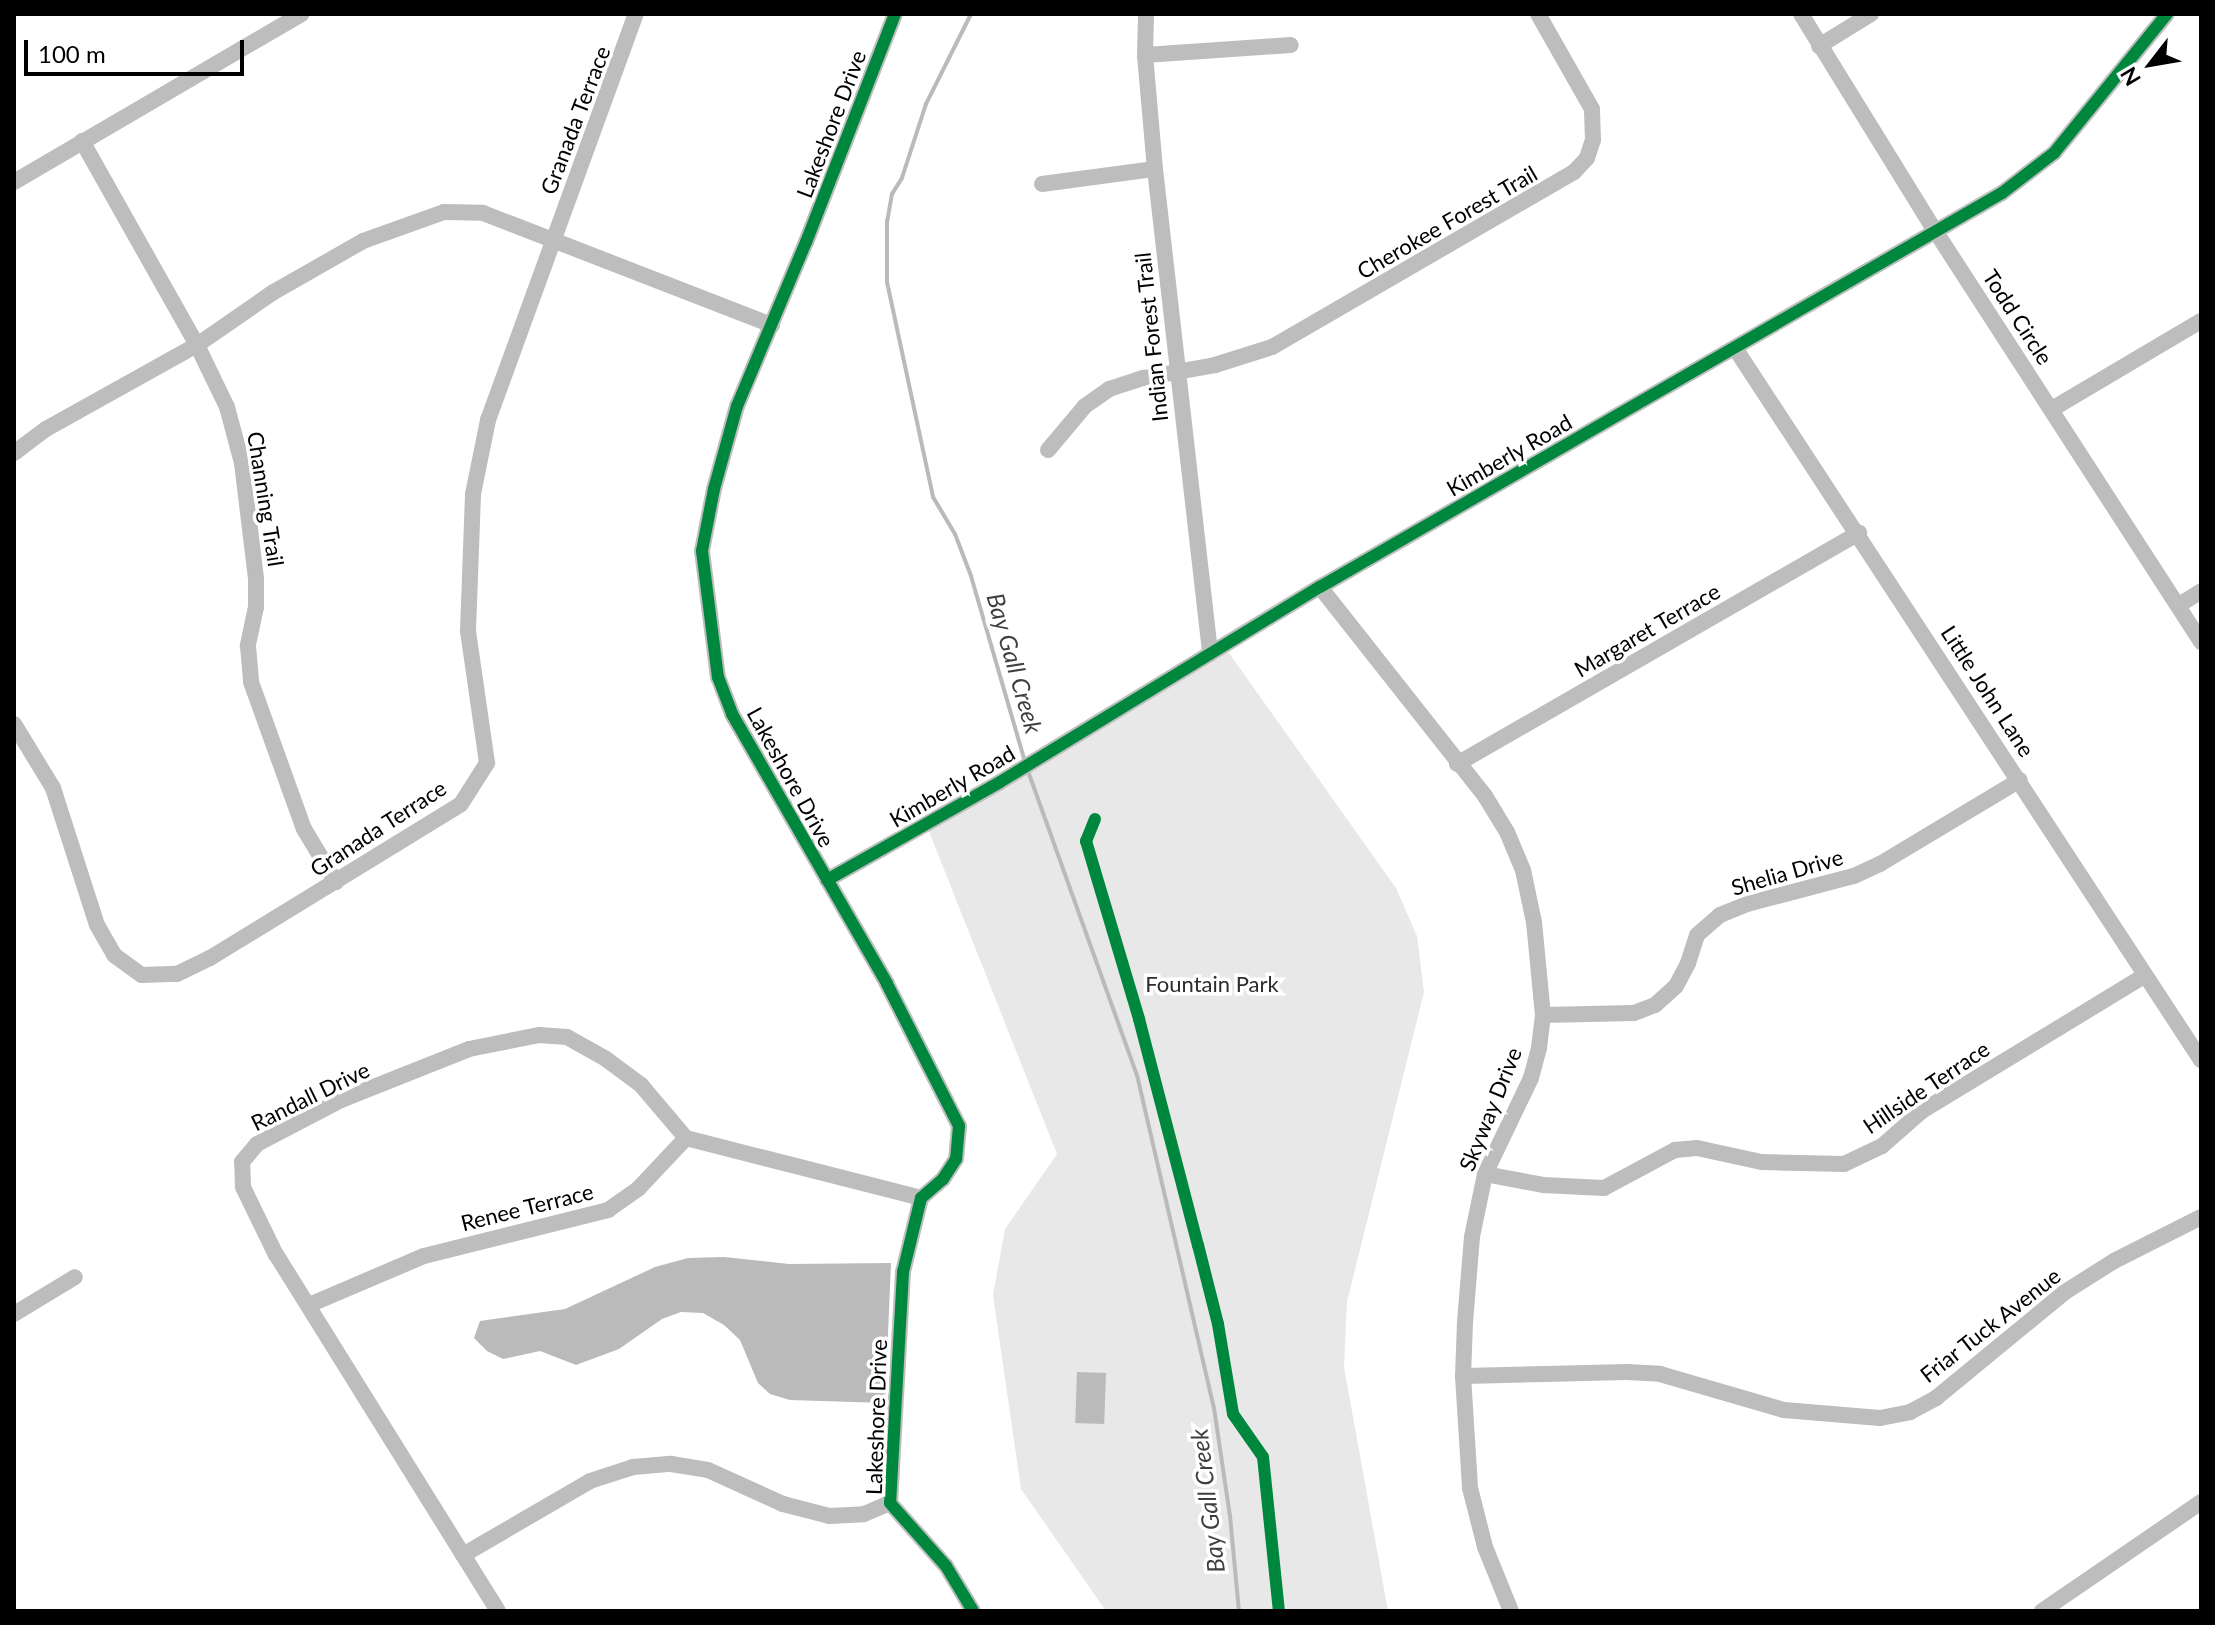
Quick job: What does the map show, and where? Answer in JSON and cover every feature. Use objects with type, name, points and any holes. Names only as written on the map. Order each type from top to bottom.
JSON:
[{"type":"street","points":[[14,182],[301,14]]},
{"type":"street","name":"Granada Terrace","points":[[14,724],[53,788],[97,925],[114,955],[142,975],[177,974],[336,882],[461,804],[487,763],[468,631],[473,494],[488,420],[636,14]]},
{"type":"street","name":"Lakeshore Drive","points":[[895,14],[737,406],[714,489],[702,551],[718,677],[732,714],[887,984],[959,1126],[956,1159],[943,1179],[921,1198],[903,1272],[890,1503],[946,1566],[967,1609]]},
{"type":"street","name":"Indian Forest Trail","points":[[1146,14],[1145,55],[1155,169],[1210,654]]},
{"type":"street","name":"Cherokee Forest Trail","points":[[1048,450],[1096,396],[1124,383],[1256,355],[1574,172],[1587,158],[1593,140],[1592,109],[1538,14]]},
{"type":"street","name":"Todd Circle","points":[[1801,14],[1934,229],[2201,642]]},
{"type":"street","points":[[1819,46],[1871,14]]},
{"type":"street","name":"Kimberly Road","points":[[827,880],[1054,750],[1320,587],[1735,348],[1934,229],[2002,193],[2054,153],[2167,14]]},
{"type":"street","points":[[1145,55],[1291,45]]},
{"type":"street","name":"Channing Trail","points":[[82,141],[197,345],[227,407],[242,463],[256,578],[256,607],[248,646],[251,682],[304,829],[336,882]]},
{"type":"street","points":[[1042,184],[1155,169]]},
{"type":"street","points":[[14,453],[46,429],[197,345],[272,293],[363,241],[444,212],[483,213],[772,325]]},
{"type":"street","points":[[2052,409],[2201,321]]},
{"type":"street","name":"Little John Lane","points":[[1735,348],[1859,533],[2201,1060]]},
{"type":"street","name":"Margaret Terrace","points":[[1457,764],[1859,533]]},
{"type":"street","name":"Skyway Drive","points":[[1320,587],[1485,796],[1507,832],[1523,870],[1534,922],[1543,1015],[1531,1078],[1504,1127],[1485,1174],[1467,1280],[1463,1376],[1472,1501],[1485,1547],[1511,1611]]},
{"type":"street","points":[[2179,605],[2201,591]]},
{"type":"street","name":"Shelia Drive","points":[[1543,1015],[1634,1013],[1655,1005],[1676,986],[1697,935],[1720,915],[1747,904],[1854,876],[1880,864],[2020,780]]},
{"type":"street","name":"Hillside Terrace","points":[[1485,1174],[1571,1188],[1604,1188],[1675,1150],[1697,1148],[1762,1162],[1844,1164],[1882,1146],[1922,1111],[2144,976]]},
{"type":"street","name":"Randall Drive","points":[[498,1611],[276,1255],[243,1187],[242,1162],[257,1144],[341,1100],[469,1049],[539,1035],[567,1037],[606,1059],[641,1085],[686,1138]]},
{"type":"street","points":[[686,1138],[921,1198]]},
{"type":"street","name":"Renee Terrace","points":[[309,1305],[424,1256],[608,1210],[638,1189],[686,1138]]},
{"type":"street","name":"Friar Tuck Avenue","points":[[1463,1376],[1660,1374],[1784,1410],[1880,1418],[1910,1412],[1936,1398],[2065,1292],[2114,1261],[2201,1217]]},
{"type":"street","points":[[14,1314],[75,1277]]},
{"type":"street","points":[[463,1555],[590,1481],[633,1467],[671,1464],[708,1470],[783,1504],[829,1516],[864,1514],[890,1503]]},
{"type":"street","points":[[2042,1611],[2201,1502]]},
{"type":"green space","name":"Fountain Park","points":[[1224,646],[1396,888],[1417,936],[1424,992],[1347,1302],[1344,1367],[1388,1611],[1106,1611],[1021,1489],[993,1295],[1005,1229],[1057,1154],[926,824]]},
{"type":"shaded area","points":[[724,1257],[789,1264],[891,1263],[885,1403],[790,1400],[770,1394],[758,1383],[740,1340],[724,1325],[703,1313],[681,1312],[662,1319],[619,1349],[576,1365],[540,1351],[503,1359],[487,1351],[474,1338],[480,1321],[565,1309],[655,1267],[688,1258]]},
{"type":"shaded area","points":[[1077,1372],[1106,1373],[1104,1424],[1075,1423]]},
{"type":"waterway","name":"Bay Gall Creek","points":[[971,14],[926,104],[902,178],[892,194],[887,221],[887,282],[933,497],[955,534],[971,576],[1025,762]]},
{"type":"waterway","name":"Bay Gall Creek","points":[[1028,771],[1137,1075],[1214,1408],[1230,1516],[1239,1611]]},
{"type":"cycle path","points":[[895,14],[806,242],[737,406],[714,489],[702,551],[718,677],[732,714],[887,984],[959,1126],[956,1159],[943,1179],[921,1198],[903,1272],[890,1503],[946,1566],[973,1611]]},
{"type":"cycle path","points":[[827,880],[1000,782],[1320,587],[2002,193],[2054,153],[2167,14]]},
{"type":"cycle path","points":[[1095,819],[1086,841],[1139,1019],[1198,1245],[1218,1324],[1233,1414],[1263,1457],[1279,1611]]}]
